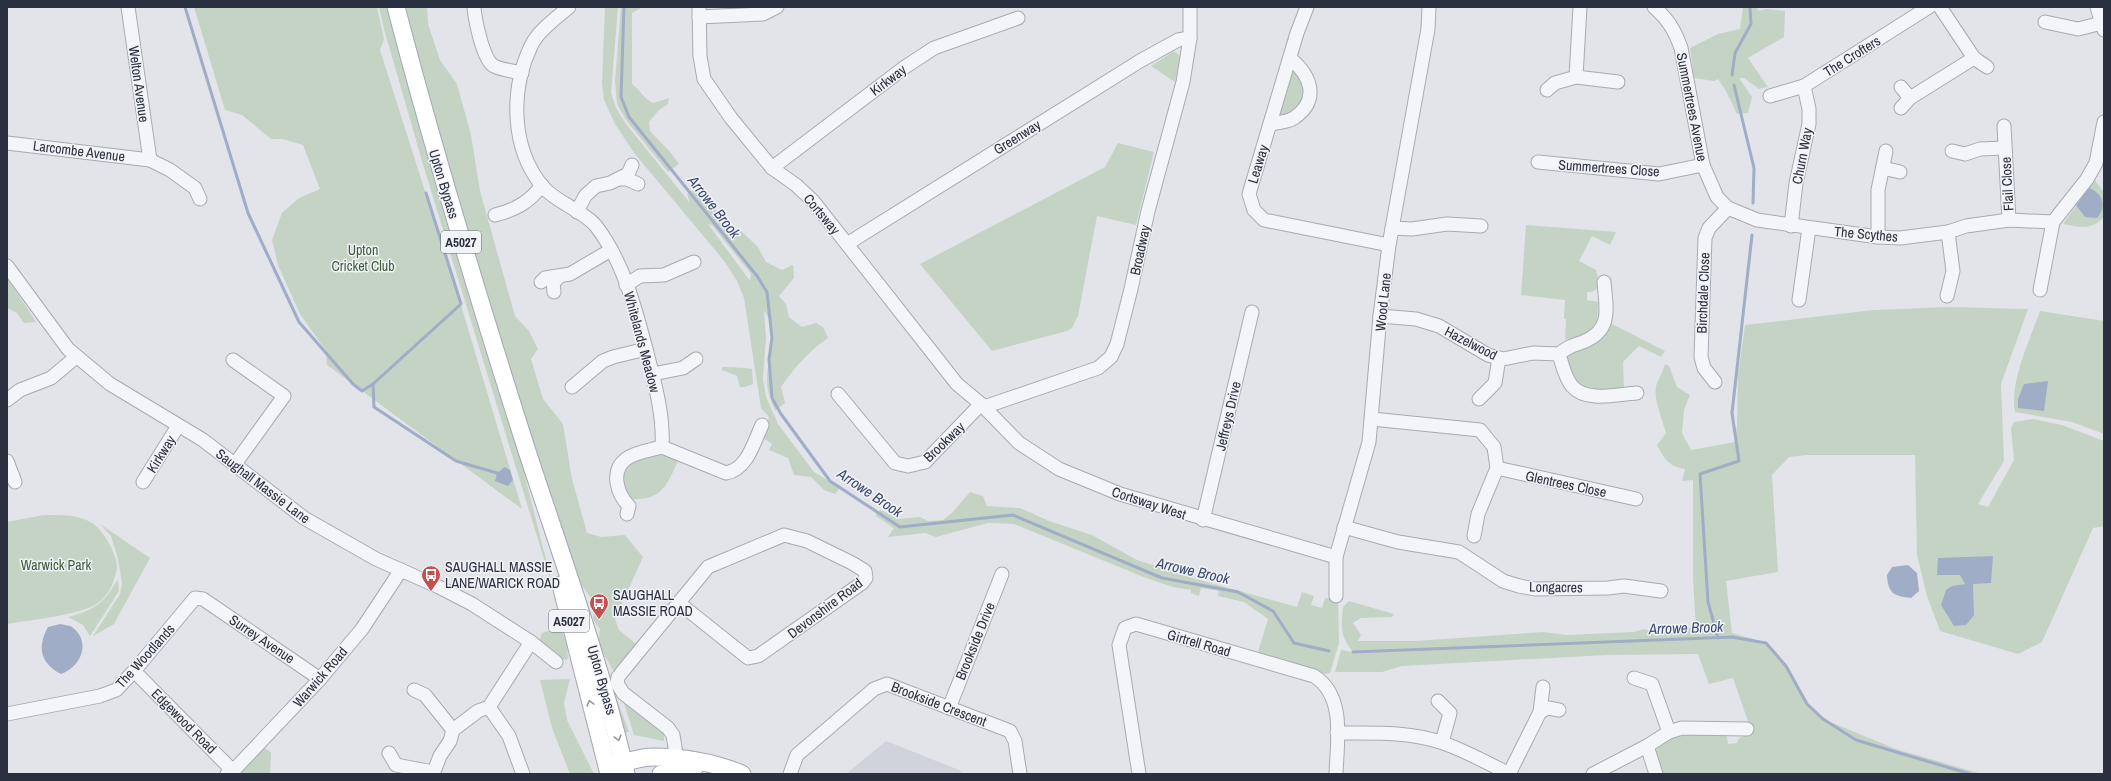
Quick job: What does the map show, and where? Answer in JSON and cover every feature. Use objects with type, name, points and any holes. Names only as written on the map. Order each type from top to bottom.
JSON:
[{"type":"main road","name":"Upton Bypass","points":[[396,7],[430,136],[476,290],[535,474],[580,667],[618,771]]},
{"type":"main road","points":[[618,771],[676,760],[728,768],[742,774]]},
{"type":"main road","points":[[661,774],[709,764]]},
{"type":"street","name":"Welton Avenue","points":[[128,7],[150,160]]},
{"type":"street","points":[[474,7],[488,60],[494,66],[522,73]]},
{"type":"street","name":"Whitelands Meadow","points":[[569,7],[551,22],[531,45],[522,73],[515,113],[522,150],[533,173],[542,186],[548,192],[595,225],[611,250],[635,306],[653,374],[663,432],[662,447]]},
{"type":"street","points":[[699,12],[763,14],[777,7]]},
{"type":"street","name":"Broadway","points":[[982,406],[1098,368],[1111,357],[1119,337],[1148,211],[1183,82],[1190,38],[1190,7]]},
{"type":"street","name":"Leaway","points":[[1307,7],[1299,26],[1249,194],[1254,210],[1264,220],[1389,244]]},
{"type":"street","name":"Wood Lane","points":[[1336,596],[1336,557],[1369,442],[1380,316],[1389,244],[1428,29],[1429,7]]},
{"type":"street","points":[[1576,77],[1580,7]]},
{"type":"street","name":"Summertrees Avenue","points":[[1654,7],[1666,17],[1675,32],[1681,48],[1703,165],[1710,184],[1717,197],[1728,208]]},
{"type":"street","name":"The Crofters","points":[[1770,96],[1804,86],[1929,7]]},
{"type":"street","points":[[1940,7],[1974,58],[1987,67]]},
{"type":"street","points":[[2045,22],[2078,29],[2103,27],[2097,7]]},
{"type":"street","name":"Cortsway","points":[[699,12],[700,56],[704,79],[731,118],[772,168],[796,185],[814,201],[957,384],[982,406]]},
{"type":"street","name":"Kirkway","points":[[772,168],[905,67],[934,48],[1018,18]]},
{"type":"street","name":"Greenway","points":[[847,244],[1140,60],[1178,40],[1190,38]]},
{"type":"street","points":[[1901,108],[1910,98],[1974,58]]},
{"type":"street","points":[[1270,124],[1293,119],[1306,104],[1309,95],[1309,79],[1301,68],[1290,59]]},
{"type":"street","points":[[1547,90],[1555,83],[1576,77],[1618,82]]},
{"type":"street","name":"Churn Way","points":[[1791,226],[1796,183],[1809,124],[1809,108],[1804,86]]},
{"type":"street","points":[[1901,87],[1910,98]]},
{"type":"street","name":"Flail Close","points":[[2004,126],[2009,220]]},
{"type":"street","points":[[2040,290],[2052,222],[2086,179],[2096,163],[2104,127]]},
{"type":"street","name":"Larcombe Avenue","points":[[7,143],[150,160],[170,170],[195,188],[200,199]]},
{"type":"street","name":"Flail Close","points":[[1952,151],[1965,154],[1980,150],[2006,148]]},
{"type":"street","points":[[1878,237],[1878,190],[1886,151]]},
{"type":"street","name":"Summertrees Close","points":[[1538,162],[1659,174],[1703,165]]},
{"type":"street","points":[[577,212],[585,196],[596,186],[610,184],[628,174],[632,165]]},
{"type":"street","points":[[1883,168],[1900,172]]},
{"type":"street","points":[[619,179],[627,179],[638,184]]},
{"type":"street","points":[[495,216],[517,208],[533,197],[542,186]]},
{"type":"street","name":"The Scythes","points":[[1728,208],[1753,219],[1791,226],[1878,237],[1900,238],[1948,232],[1966,226],[2009,220],[2052,222]]},
{"type":"street","name":"Birchdale Close","points":[[1715,382],[1704,368],[1701,357],[1705,238],[1709,228],[1728,208]]},
{"type":"street","points":[[1392,228],[1412,228],[1447,224],[1481,226]]},
{"type":"street","points":[[1799,300],[1809,228]]},
{"type":"street","points":[[1947,296],[1953,271],[1948,232]]},
{"type":"street","points":[[540,282],[545,278],[570,274],[611,250]]},
{"type":"street","points":[[626,285],[640,276],[664,275],[694,262]]},
{"type":"street","name":"Saughall Massie Lane","points":[[7,266],[42,316],[76,357],[110,384],[203,440],[304,518],[376,558],[472,604],[531,642],[556,662]]},
{"type":"street","points":[[554,292],[553,283],[558,277]]},
{"type":"street","points":[[1604,282],[1606,318],[1603,326],[1595,336],[1569,346],[1559,354],[1571,386],[1581,393],[1592,396],[1637,393]]},
{"type":"street","name":"Jeffreys Drive","points":[[1203,520],[1252,312]]},
{"type":"street","name":"Hazelwood","points":[[1380,316],[1416,319],[1439,326],[1488,354],[1499,358],[1547,353],[1559,354]]},
{"type":"street","points":[[572,387],[603,361],[646,349]]},
{"type":"street","points":[[7,400],[20,390],[51,378],[76,357]]},
{"type":"street","points":[[1479,398],[1495,383],[1499,358]]},
{"type":"street","points":[[653,374],[683,368],[696,359]]},
{"type":"street","points":[[233,360],[284,396],[235,464]]},
{"type":"street","name":"Brookway","points":[[838,394],[895,462],[908,466],[925,462],[982,406]]},
{"type":"street","name":"Cortsway West","points":[[982,406],[1019,443],[1059,469],[1120,494],[1203,520],[1336,557]]},
{"type":"street","points":[[1372,419],[1480,430],[1490,440],[1494,447],[1497,468],[1478,514],[1474,536]]},
{"type":"street","points":[[627,514],[629,506],[622,499],[616,482],[617,474],[626,459],[662,447],[726,473],[732,472],[745,461],[762,425]]},
{"type":"street","name":"Kirkway","points":[[143,482],[178,426]]},
{"type":"street","points":[[7,461],[15,482]]},
{"type":"street","name":"Glentrees Close","points":[[1497,468],[1636,499]]},
{"type":"street","name":"Longacres","points":[[1344,527],[1398,542],[1459,552],[1503,581],[1519,586],[1535,589],[1608,588],[1624,586],[1660,591]]},
{"type":"street","name":"Devonshire Road","points":[[676,760],[673,735],[668,728],[620,690],[617,683],[618,677],[708,567],[784,535],[807,541],[852,563],[864,571],[866,578],[862,583],[758,656],[748,658],[679,603]]},
{"type":"street","name":"Warwick Road","points":[[230,773],[320,679],[362,629],[402,570]]},
{"type":"street","name":"Brookside Drive","points":[[949,708],[1002,574]]},
{"type":"street","name":"The Woodlands","points":[[7,714],[100,696],[116,690],[134,671],[195,598],[203,599]]},
{"type":"street","name":"Surrey Avenue","points":[[203,599],[320,679]]},
{"type":"street","name":"Girtrell Road","points":[[1140,774],[1119,645],[1125,628],[1136,624],[1314,676],[1322,682],[1333,698],[1336,710],[1336,774]]},
{"type":"street","points":[[390,753],[396,765],[432,773],[450,741],[453,730],[478,711],[489,706],[531,642]]},
{"type":"street","name":"Edgewood Road","points":[[134,671],[230,773]]},
{"type":"street","points":[[1634,678],[1652,684],[1669,732]]},
{"type":"street","name":"Brookside Crescent","points":[[790,774],[797,755],[879,685],[887,684],[1010,732],[1015,741],[1020,774]]},
{"type":"street","points":[[1337,733],[1407,735],[1442,742],[1509,774],[1540,712],[1543,687]]},
{"type":"street","points":[[414,690],[425,694],[453,730]]},
{"type":"street","points":[[1438,701],[1456,711],[1442,742]]},
{"type":"street","points":[[489,706],[509,736],[523,774]]},
{"type":"street","points":[[1540,712],[1548,708],[1559,710]]},
{"type":"street","points":[[1593,774],[1647,746],[1669,732],[1682,728],[1747,729]]},
{"type":"street","points":[[1647,746],[1656,774]]},
{"type":"shaded area","points":[[886,741],[959,770],[963,774],[846,774]]},
{"type":"green space","name":"Upton Cricket Club","points":[[194,7],[377,7],[384,39],[380,50],[455,285],[522,509],[327,365],[326,351],[300,314],[278,265],[272,240],[282,213],[299,198],[320,189],[303,145],[282,139],[271,139],[242,115],[225,110]]},
{"type":"green space","points":[[379,7],[389,7],[518,449],[555,595],[422,161]]},
{"type":"green space","points":[[402,7],[427,7],[428,24],[440,60],[457,84],[471,135],[480,191],[515,316],[529,331],[538,349],[531,359],[543,399],[563,424],[572,479],[587,533],[601,537],[625,535],[643,557],[615,619],[619,630],[636,644],[616,675],[598,644],[600,629],[593,620],[595,604],[581,586],[556,522],[516,395]]},
{"type":"green space","points":[[605,7],[618,7],[611,93],[616,108],[626,124],[690,203],[687,194],[695,189],[712,204],[730,231],[739,229],[758,247],[766,262],[782,270],[793,265],[794,278],[779,296],[786,304],[789,317],[802,327],[816,323],[823,327],[828,338],[808,354],[786,380],[781,387],[785,403],[775,411],[767,385],[767,372],[772,345],[772,327],[764,311],[766,337],[763,379],[766,397],[778,424],[814,472],[840,488],[835,494],[824,490],[811,477],[794,475],[788,458],[769,450],[772,444],[763,438],[769,417],[761,408],[744,298],[737,281],[725,262],[635,154],[615,124],[604,100],[602,83]],"holes":[[[708,224],[712,225],[751,274],[750,281]]]},
{"type":"green space","points":[[621,7],[643,7],[632,13],[632,84],[653,103],[669,98],[668,104],[659,110],[649,122],[650,131],[671,153],[679,164],[668,172],[626,120],[617,104],[615,81]]},
{"type":"green space","points":[[1743,7],[1757,7],[1758,11],[1767,9],[1785,11],[1784,37],[1748,58],[1768,87],[1759,89],[1744,78],[1739,78],[1752,97],[1748,113],[1737,114],[1726,91],[1718,79],[1714,81],[1694,78],[1690,48],[1718,34],[1740,29]]},
{"type":"green space","points":[[1174,51],[1180,56],[1175,82],[1151,66]]},
{"type":"green space","points":[[1293,66],[1306,83],[1302,106],[1283,118],[1279,116],[1278,111]]},
{"type":"green space","points":[[1118,143],[1154,152],[1136,225],[1097,216],[1078,316],[1072,328],[1067,331],[992,351],[920,264],[1105,167]]},
{"type":"green space","points":[[2095,180],[2104,193],[2104,217],[2094,224],[2085,227],[2063,224]]},
{"type":"green space","points":[[1526,225],[1616,232],[1610,245],[1592,236],[1579,261],[1596,270],[1598,278],[1598,286],[1595,291],[1587,292],[1587,300],[1598,302],[1597,325],[1583,335],[1565,340],[1565,300],[1521,295]]},
{"type":"green space","points":[[7,278],[36,322],[24,323],[17,313],[7,308]]},
{"type":"green space","points":[[1948,307],[2028,309],[2001,384],[2004,461],[1978,504],[1988,507],[2014,460],[2011,428],[2014,422],[2033,419],[2062,425],[2104,441],[2104,526],[2093,528],[2042,642],[2018,654],[1940,631],[1927,596],[1917,555],[1915,455],[1807,455],[1789,457],[1772,475],[1778,572],[1726,581],[1732,633],[1766,643],[1786,666],[1807,704],[1823,719],[1896,749],[1982,774],[1663,774],[1654,754],[1659,747],[1677,737],[1700,733],[1720,734],[1727,737],[1728,744],[1737,743],[1739,738],[1752,733],[1733,678],[1709,684],[1698,654],[1607,655],[1402,666],[1382,672],[1335,672],[1341,650],[1353,652],[1342,631],[1343,607],[1349,601],[1394,614],[1392,617],[1361,618],[1353,623],[1361,635],[1358,641],[1416,641],[1543,632],[1567,635],[1634,632],[1644,629],[1658,632],[1688,627],[1696,631],[1693,577],[1693,480],[1682,481],[1685,469],[1679,468],[1668,462],[1662,455],[1657,445],[1666,433],[1655,392],[1665,364],[1669,366],[1677,387],[1690,395],[1684,410],[1682,433],[1691,450],[1735,442],[1737,426],[1738,375],[1745,325],[1873,310]]},
{"type":"green space","points":[[2040,311],[2104,321],[2104,434],[2072,422],[2015,412],[2014,400],[2018,375],[2026,348]]},
{"type":"green space","points":[[1610,323],[1665,351],[1661,357],[1639,346],[1623,362],[1624,389],[1591,391],[1575,383],[1565,359],[1567,353]]},
{"type":"green space","points":[[722,367],[752,369],[753,384],[740,387],[737,376],[722,370]]},
{"type":"green space","points":[[664,453],[679,459],[662,490],[649,497],[628,499],[621,475],[625,469],[639,458]]},
{"type":"green space","points":[[970,492],[983,496],[987,506],[1020,508],[1049,521],[1092,535],[1137,560],[1189,577],[1297,607],[1302,592],[1314,596],[1311,605],[1322,608],[1325,598],[1338,599],[1339,643],[1330,673],[1322,674],[1258,652],[1268,619],[1244,602],[1218,596],[1219,591],[1201,588],[1199,596],[1191,593],[1191,590],[1173,587],[1146,578],[1014,524],[988,523],[936,537],[925,533],[888,537],[894,528],[876,516],[876,512],[881,510],[899,519],[920,517],[928,521],[943,520],[952,513]]},
{"type":"green space","name":"Warwick Park","points":[[44,515],[63,515],[81,518],[96,526],[105,536],[115,556],[117,567],[115,577],[106,595],[92,607],[69,614],[7,624],[7,522]]},
{"type":"green space","points":[[100,524],[150,558],[114,624],[93,636],[120,594],[122,583],[118,559],[111,536]]},
{"type":"green space","points":[[118,579],[119,591],[90,636],[83,625],[68,617],[92,608],[98,604],[108,594]]},
{"type":"green space","points":[[560,627],[567,644],[568,659],[564,660],[539,642],[542,633]]},
{"type":"green space","points":[[570,679],[564,703],[567,720],[594,774],[570,774],[552,728],[540,680]]},
{"type":"green space","points":[[610,686],[616,697],[629,732],[622,733]]},
{"type":"green space","points":[[623,700],[647,717],[664,734],[664,741],[634,735]]},
{"type":"green space","points":[[263,747],[271,752],[270,774],[239,774],[251,758]]},
{"type":"water","points":[[2089,188],[2098,193],[2102,201],[2102,209],[2097,218],[2085,217],[2076,205]]},
{"type":"water","points":[[2048,381],[2044,411],[2018,408],[2018,399],[2024,384]]},
{"type":"water","points":[[505,467],[510,470],[513,480],[508,486],[495,481],[497,473]]},
{"type":"water","points":[[1993,556],[1991,583],[1973,584],[1974,615],[1966,625],[1954,626],[1941,605],[1946,590],[1952,586],[1965,584],[1960,575],[1937,575],[1938,558]]},
{"type":"water","points":[[1908,565],[1917,573],[1919,591],[1911,598],[1893,593],[1889,586],[1887,575],[1892,567]]},
{"type":"water","points":[[60,624],[71,626],[78,633],[82,640],[83,647],[79,660],[68,671],[61,674],[49,665],[42,654],[42,641],[48,627]]},
{"type":"waterway","points":[[185,7],[248,213],[299,322],[353,384],[362,391],[373,384]]},
{"type":"waterway","name":"Arrowe Brook","points":[[624,7],[621,97],[629,117],[757,276],[767,292],[772,338],[769,359],[772,398],[781,414],[830,481],[900,527],[1013,515],[1162,578],[1238,592],[1273,611],[1294,643],[1329,651]]},
{"type":"waterway","points":[[1732,75],[1735,53],[1751,24],[1750,7]]},
{"type":"waterway","points":[[1734,85],[1754,168],[1753,203]]},
{"type":"waterway","points":[[426,193],[461,304],[373,384],[374,407],[456,461],[497,473]]},
{"type":"waterway","points":[[1718,638],[1708,602],[1700,474],[1739,461],[1732,413],[1752,235]]},
{"type":"waterway","name":"Arrowe Brook","points":[[1353,652],[1732,637],[1766,643],[1786,666],[1807,704],[1823,719],[1856,740],[1970,774]]},
{"type":"place","name":"SAUGHALL MASSIE LANE/WARICK ROAD","points":[[431,592]]},
{"type":"place","name":"SAUGHALL MASSIE ROAD","points":[[599,620]]}]
